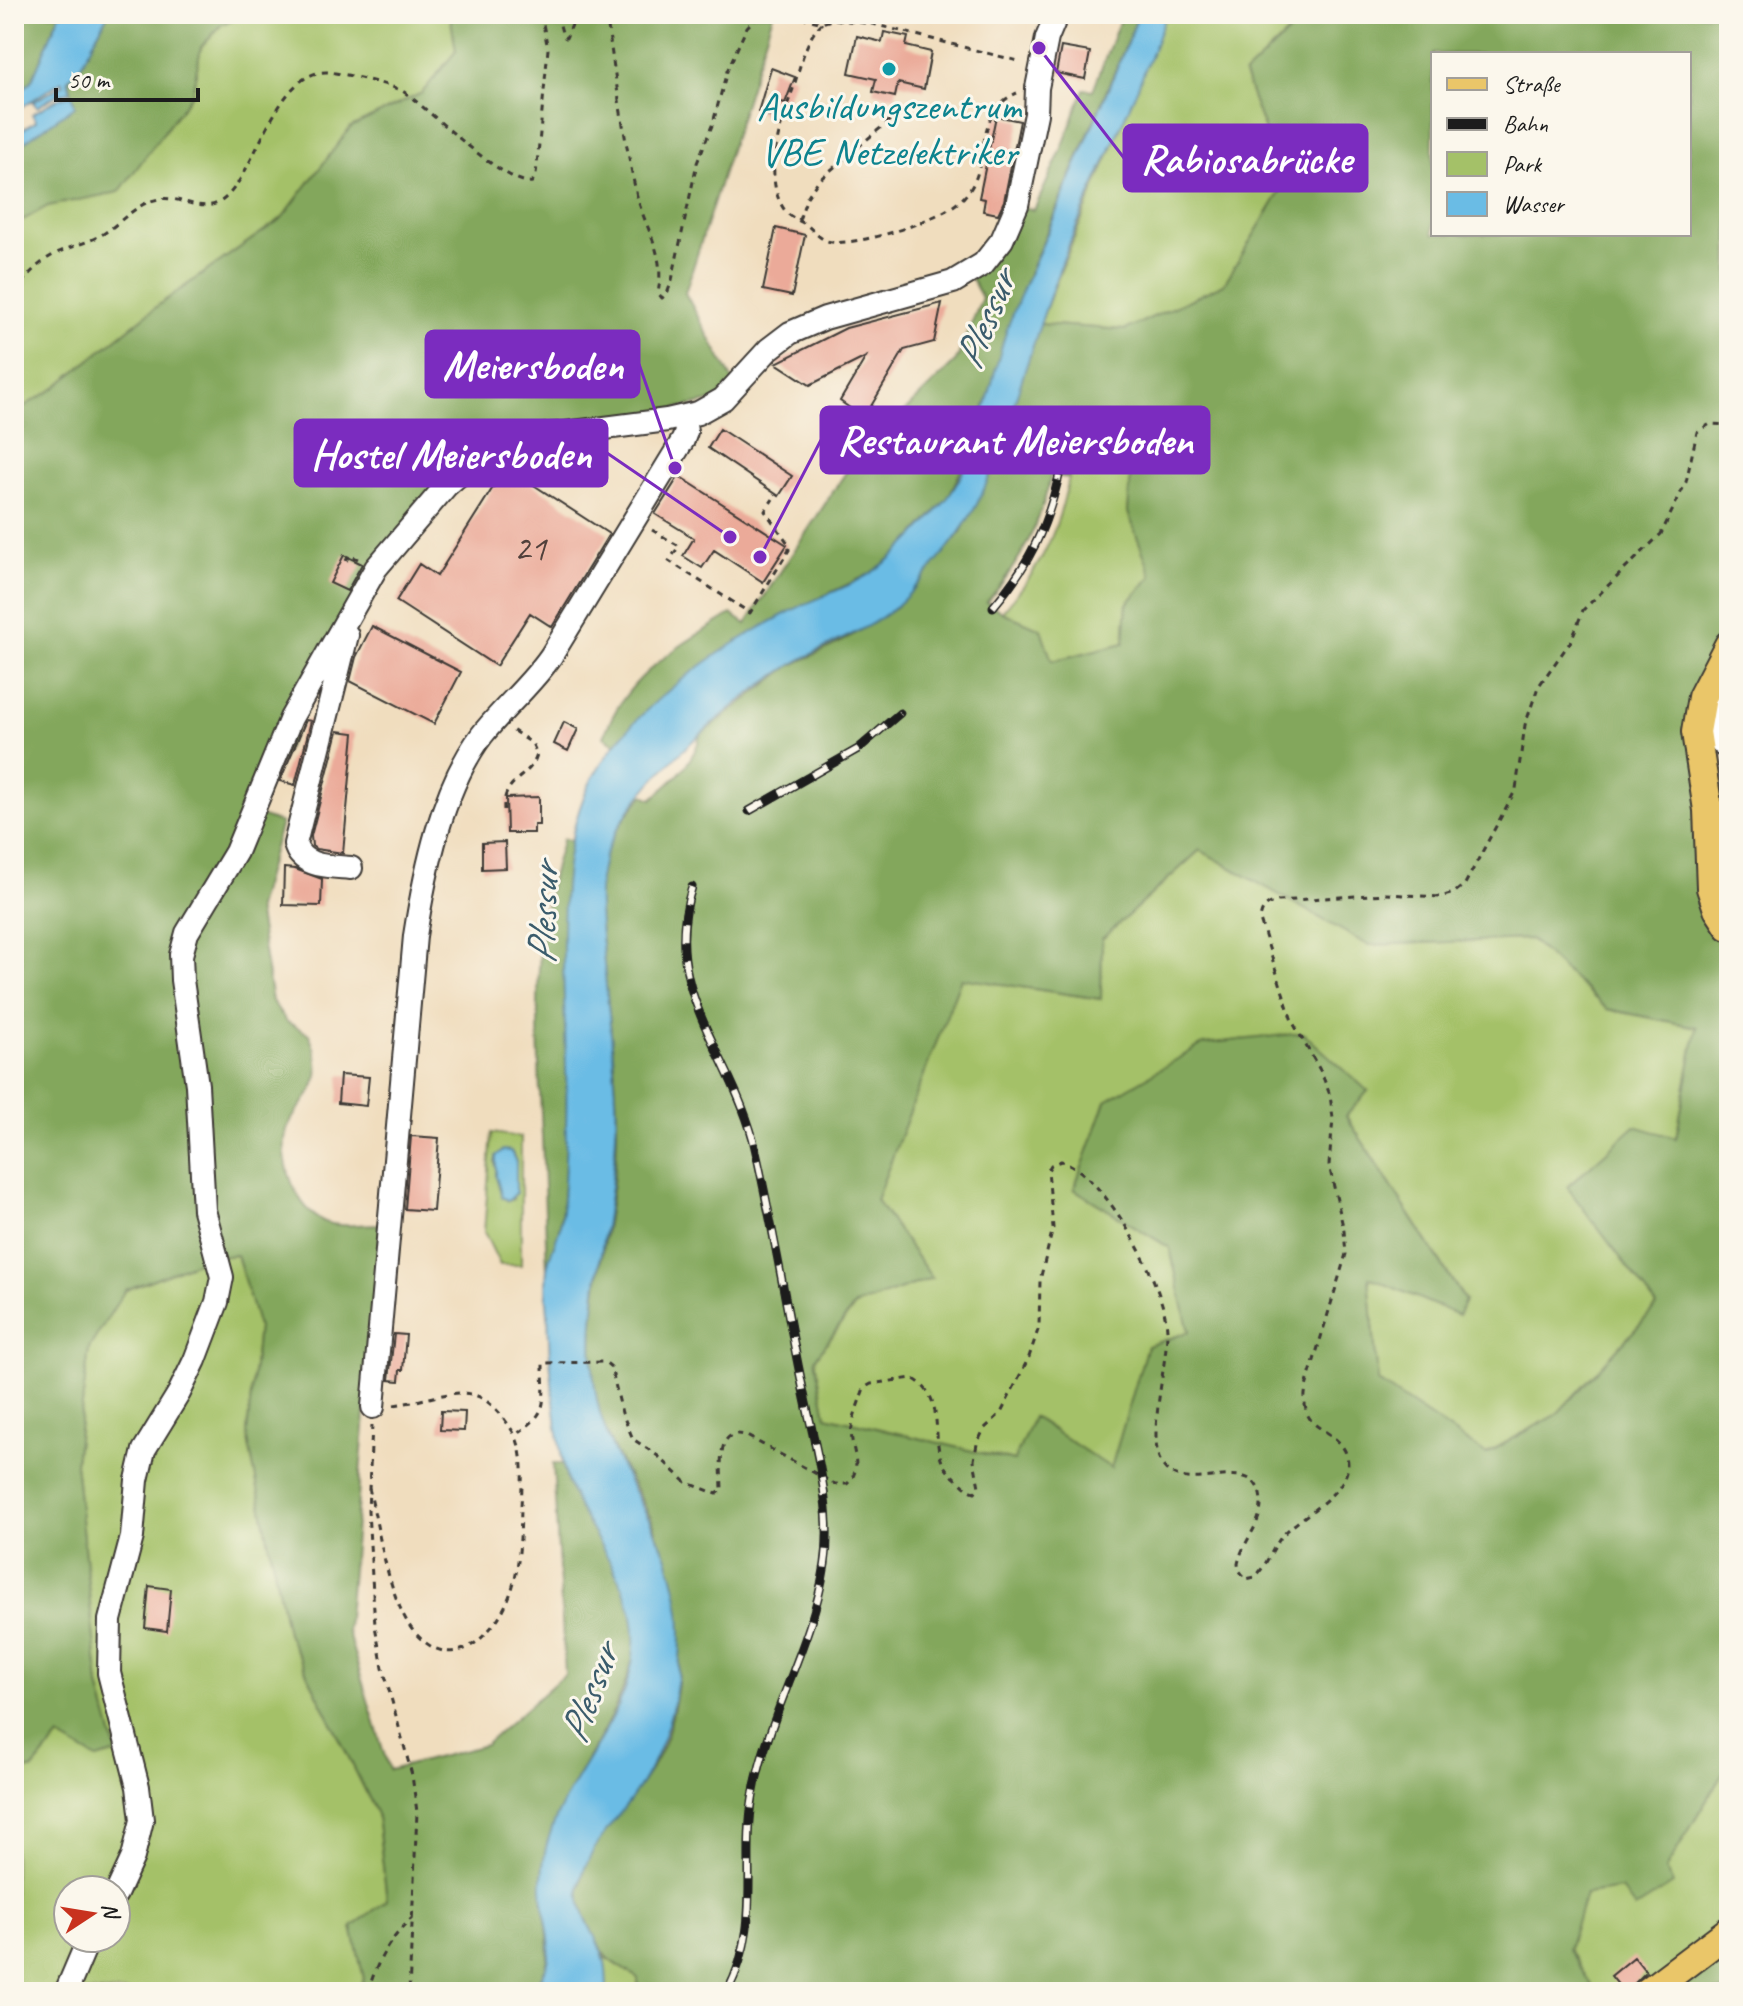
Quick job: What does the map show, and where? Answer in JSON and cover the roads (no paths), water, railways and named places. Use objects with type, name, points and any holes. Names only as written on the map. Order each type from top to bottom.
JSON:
[{"type":"main road","points":[[1729,645],[1702,697],[1696,732],[1710,826],[1711,888],[1718,909],[1729,926]]},
{"type":"main road","points":[[1648,1992],[1729,1931]]},
{"type":"street","points":[[125,1874],[133,1857],[142,1820],[140,1797],[109,1673],[110,1620],[132,1537],[137,1480],[144,1450],[195,1360],[217,1302],[222,1277],[204,1210],[197,1085],[181,955],[187,933],[236,852],[291,718],[376,568],[456,475],[477,459],[519,439],[684,417],[707,409],[723,399],[769,349],[790,333],[825,318],[953,282],[983,264],[1002,240],[1017,205],[1036,114],[1039,75],[1048,34],[1057,14]]},
{"type":"street","points":[[373,1407],[411,983],[423,888],[457,779],[482,735],[551,656],[683,440],[686,432],[684,417]]},
{"type":"street","points":[[351,868],[307,861],[298,855],[295,844],[342,654],[361,596]]},
{"type":"street","points":[[1729,680],[1716,722],[1718,738],[1729,749]]},
{"type":"street","points":[[66,1992],[82,1954]]},
{"type":"water","points":[[60,14],[108,14],[81,65],[68,79],[71,92],[58,94],[37,107],[33,102],[64,84],[62,81],[14,112],[14,98],[32,80]]},
{"type":"water","points":[[1139,14],[1166,14],[1143,75],[1066,252],[993,468],[969,518],[936,564],[896,607],[868,626],[793,664],[690,743],[624,818],[604,857],[599,903],[614,1065],[616,1137],[596,1289],[593,1364],[597,1400],[605,1430],[670,1566],[678,1597],[680,1653],[675,1697],[663,1740],[643,1780],[594,1850],[580,1885],[584,1914],[605,1963],[607,1992],[530,1992],[548,1963],[548,1932],[542,1894],[545,1852],[565,1800],[621,1701],[630,1674],[634,1647],[633,1621],[627,1597],[569,1485],[559,1442],[549,1351],[546,1275],[560,1226],[565,1163],[564,898],[579,810],[592,779],[609,753],[652,705],[704,663],[760,628],[879,568],[917,534],[955,487],[975,443],[1013,313]]},
{"type":"water","points":[[72,95],[75,106],[14,149],[14,135],[36,121],[32,114],[59,98]]},
{"type":"water","points":[[503,1150],[511,1151],[516,1162],[516,1193],[509,1201],[502,1197],[496,1177],[496,1156]]},
{"type":"railway","points":[[993,607],[1035,546],[1059,476]]},
{"type":"railway","points":[[749,811],[858,749],[900,713]]},
{"type":"railway","points":[[692,887],[684,923],[685,956],[691,987],[753,1139],[821,1473],[827,1519],[825,1564],[819,1594],[768,1737],[753,1796],[745,1943],[727,1992]]},
{"type":"place","name":"Rabiosabrücke","points":[[1039,48]]},
{"type":"place","name":"Ausbildungszentrum VBE Netzelektriker","points":[[889,69]]},
{"type":"place","name":"Meiersboden","points":[[675,468]]},
{"type":"place","name":"Hostel Meiersboden","points":[[730,537]]},
{"type":"place","name":"Restaurant Meiersboden","points":[[760,557]]},
{"type":"water label","name":"Plessur","points":[[985,320]]},
{"type":"water label","name":"Plessur","points":[[543,914]]},
{"type":"water label","name":"Plessur","points":[[589,1694]]}]
